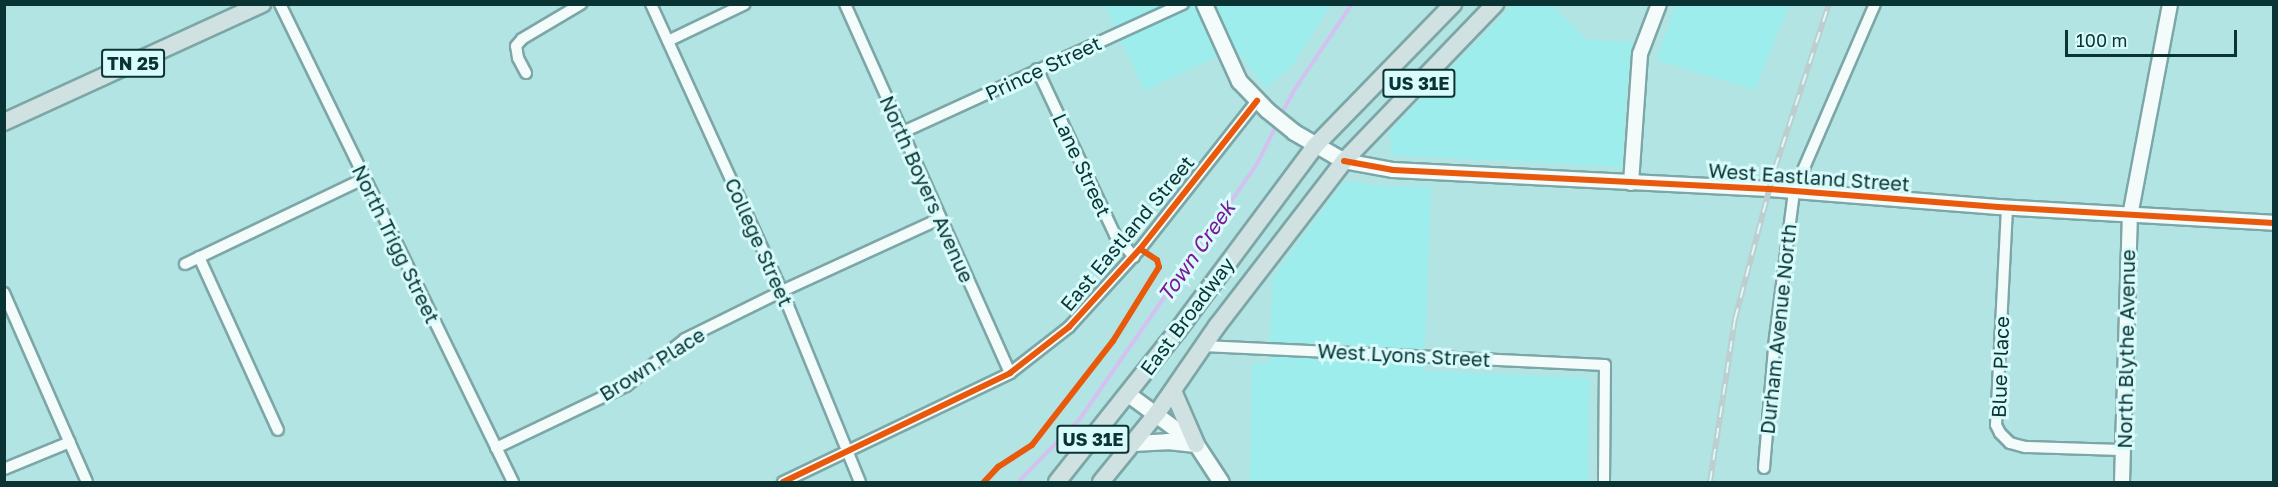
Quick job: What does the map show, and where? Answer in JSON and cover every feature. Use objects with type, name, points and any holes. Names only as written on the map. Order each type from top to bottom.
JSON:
[{"type":"main road","name":"TN 25","points":[[4,122],[262,4]]},
{"type":"main road","points":[[1204,4],[1239,81],[1262,105],[1294,132],[1344,161]]},
{"type":"main road","name":"US 31E","points":[[1315,146],[1453,4]]},
{"type":"main road","name":"US 31E","points":[[1344,161],[1495,4]]},
{"type":"main road","name":"East Broadway","points":[[1056,483],[1128,394],[1315,146]]},
{"type":"main road","name":"East Broadway","points":[[1101,483],[1157,413],[1217,326],[1344,161]]},
{"type":"main road","points":[[1173,391],[1196,444],[1221,483]]},
{"type":"main road","points":[[1128,394],[1157,413],[1196,444]]},
{"type":"main road","points":[[1132,443],[1167,441],[1196,444]]},
{"type":"street","name":"North Trigg Street","points":[[280,4],[363,179],[513,483]]},
{"type":"street","points":[[526,73],[518,58],[516,46],[522,39],[581,4]]},
{"type":"street","name":"College Street","points":[[651,4],[782,291],[860,483]]},
{"type":"street","points":[[668,41],[745,4]]},
{"type":"street","name":"North Boyers Avenue","points":[[845,4],[903,132],[939,219],[1010,373]]},
{"type":"street","name":"Prince Street","points":[[903,132],[1183,4]]},
{"type":"street","points":[[1631,183],[1640,54],[1659,4]]},
{"type":"street","name":"Durham Avenue North","points":[[1764,468],[1774,338],[1794,191],[1875,4]]},
{"type":"street","name":"North Blythe Avenue","points":[[2122,483],[2130,216],[2170,4]]},
{"type":"street","name":"Lane Street","points":[[1037,69],[1115,235],[1134,257]]},
{"type":"street","name":"East Eastland Street","points":[[783,483],[1010,373],[1069,327],[1134,257],[1262,105]]},
{"type":"street","name":"West Eastland Street","points":[[1344,161],[1393,170],[1524,175],[1794,191],[2007,208],[2274,224]]},
{"type":"street","points":[[184,264],[363,179]]},
{"type":"street","name":"Blue Place","points":[[2007,208],[1996,424],[2000,433],[2010,443],[2025,447],[2123,450]]},
{"type":"street","name":"Brown Place","points":[[496,448],[626,386],[685,339],[782,291],[939,219]]},
{"type":"street","points":[[199,256],[278,430]]},
{"type":"street","points":[[4,293],[87,483]]},
{"type":"street","name":"West Lyons Street","points":[[1203,346],[1605,365],[1604,483]]},
{"type":"street","points":[[4,469],[70,442]]},
{"type":"shaded area","points":[[1105,5],[1331,5],[1292,66],[1266,88],[1235,48],[1144,91]]},
{"type":"shaded area","points":[[1513,5],[1552,5],[1587,40],[1636,42],[1627,77],[1622,167],[1391,155],[1390,131]]},
{"type":"shaded area","points":[[1676,5],[1789,5],[1755,90],[1656,60]]},
{"type":"shaded area","points":[[1344,181],[1381,186],[1431,187],[1424,371],[1589,378],[1588,482],[1250,482],[1252,364],[1269,363],[1273,277]]},
{"type":"waterway","name":"Town Creek","points":[[1281,115],[1293,92],[1352,4]]},
{"type":"waterway","name":"Town Creek","points":[[1018,482],[1079,420],[1257,164],[1278,122]]},
{"type":"railway","points":[[1710,482],[1735,319],[1775,168],[1829,4]]},
{"type":"cycle path","points":[[783,482],[1010,373],[1069,327],[1140,249],[1257,101]]},
{"type":"cycle path","points":[[1344,161],[1393,170],[1769,189],[1998,207],[2274,223]]},
{"type":"cycle path","points":[[984,482],[998,467],[1032,445],[1113,341],[1159,267],[1157,260],[1140,249]]}]
